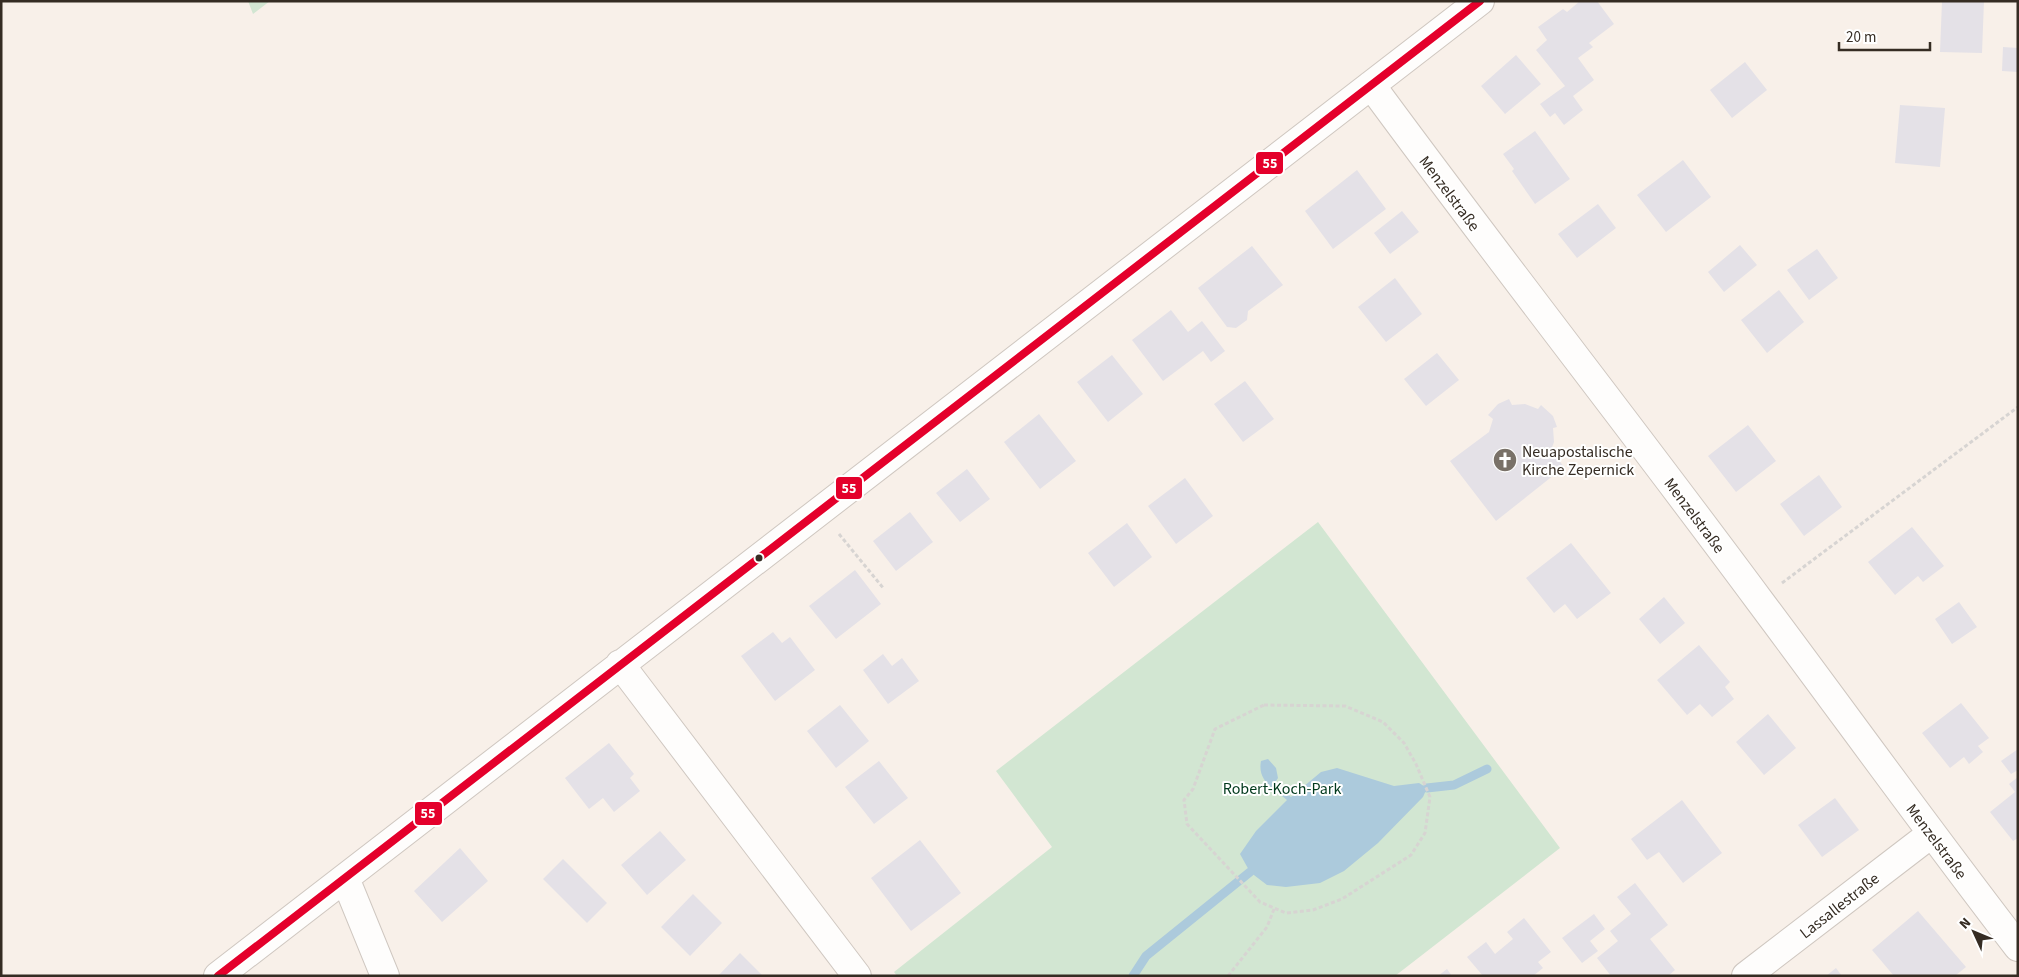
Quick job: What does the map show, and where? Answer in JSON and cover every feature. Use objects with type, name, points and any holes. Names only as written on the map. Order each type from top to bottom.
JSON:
[{"type":"street","points":[[218,976],[1480,1]]},
{"type":"street","name":"Menzelstraße","points":[[1371,85],[1459,205],[1759,600],[1931,834],[2018,947]]},
{"type":"street","points":[[620,664],[857,976]]},
{"type":"street","name":"Lassallestraße","points":[[1746,976],[1931,834]]},
{"type":"street","points":[[345,878],[385,976]]},
{"type":"path","points":[[1759,600],[2018,408]]},
{"type":"path","points":[[820,510],[884,589]]},
{"type":"path","points":[[1264,705],[1345,706],[1382,722],[1404,743],[1416,764],[1430,797],[1425,833],[1411,855],[1342,899],[1313,910],[1286,914],[1274,909],[1260,902],[1188,824],[1184,800],[1193,788],[1215,729],[1264,705]]},
{"type":"path","points":[[1228,976],[1267,928],[1274,909]]},
{"type":"green space","points":[[248,1],[270,1],[253,14]]},
{"type":"green space","name":"Robert-Koch-Park","points":[[1318,522],[1560,848],[1395,976],[897,976],[894,972],[1052,847],[996,771]]},
{"type":"water","points":[[1268,759],[1276,768],[1278,778],[1274,784],[1291,797],[1321,772],[1337,768],[1394,786],[1419,783],[1427,788],[1423,797],[1378,843],[1344,871],[1320,883],[1286,887],[1267,885],[1250,872],[1240,854],[1256,831],[1287,800],[1264,779],[1260,768],[1261,761]]},
{"type":"building","points":[[1580,1],[1597,1],[1614,24],[1589,43],[1593,47],[1578,58],[1594,80],[1573,96],[1583,110],[1564,125],[1555,113],[1550,117],[1540,104],[1565,86],[1536,50],[1547,40],[1538,27],[1563,9],[1567,12]]},
{"type":"building","points":[[1942,1],[1984,1],[1982,53],[1940,52]]},
{"type":"building","points":[[2003,47],[2018,48],[2018,72],[2002,71]]},
{"type":"building","points":[[1516,55],[1541,84],[1505,114],[1481,86]]},
{"type":"building","points":[[1745,62],[1767,90],[1732,118],[1710,90]]},
{"type":"building","points":[[1900,105],[1945,108],[1940,167],[1895,163]]},
{"type":"building","points":[[1535,131],[1570,179],[1535,204],[1512,171],[1514,169],[1503,154]]},
{"type":"building","points":[[1683,160],[1711,197],[1666,232],[1637,195]]},
{"type":"building","points":[[1357,170],[1386,209],[1333,249],[1305,211]]},
{"type":"building","points":[[1598,204],[1616,228],[1577,258],[1558,234]]},
{"type":"building","points":[[1402,211],[1419,232],[1390,254],[1374,233]]},
{"type":"building","points":[[1740,245],[1757,265],[1724,292],[1708,272]]},
{"type":"building","points":[[1252,246],[1283,285],[1248,311],[1247,320],[1236,328],[1227,327],[1198,288]]},
{"type":"building","points":[[1817,249],[1838,278],[1809,300],[1787,270]]},
{"type":"building","points":[[1395,278],[1422,314],[1386,342],[1358,307]]},
{"type":"building","points":[[1779,290],[1804,322],[1767,353],[1741,320]]},
{"type":"building","points":[[1171,310],[1188,332],[1202,321],[1225,351],[1211,362],[1203,351],[1163,381],[1132,340]]},
{"type":"building","points":[[1437,353],[1459,380],[1426,406],[1404,379]]},
{"type":"building","points":[[1112,355],[1143,394],[1108,422],[1077,382]]},
{"type":"building","points":[[1245,381],[1274,419],[1243,442],[1214,404]]},
{"type":"building","name":"Neuapostalische Kirche Zepernick","points":[[1509,399],[1512,405],[1525,404],[1538,409],[1541,405],[1553,416],[1557,427],[1553,428],[1554,442],[1551,450],[1564,467],[1496,521],[1450,461],[1489,432],[1493,419],[1488,415],[1498,404]]},
{"type":"building","points":[[1039,414],[1076,461],[1040,489],[1004,442]]},
{"type":"building","points":[[1748,425],[1776,461],[1736,492],[1708,456]]},
{"type":"building","points":[[967,469],[990,499],[960,522],[936,493]]},
{"type":"building","points":[[1819,475],[1842,507],[1804,536],[1780,504]]},
{"type":"building","points":[[1185,478],[1213,516],[1176,544],[1148,506]]},
{"type":"building","points":[[910,512],[933,542],[896,571],[873,541]]},
{"type":"building","points":[[1127,523],[1152,557],[1114,587],[1088,553]]},
{"type":"building","points":[[1912,527],[1944,566],[1923,582],[1918,576],[1895,595],[1868,562]]},
{"type":"building","points":[[1571,543],[1611,593],[1577,619],[1565,604],[1554,613],[1526,578]]},
{"type":"building","points":[[855,570],[881,604],[836,639],[809,606]]},
{"type":"building","points":[[1664,597],[1685,623],[1660,644],[1639,619]]},
{"type":"building","points":[[1959,602],[1977,627],[1952,644],[1935,619]]},
{"type":"building","points":[[773,632],[782,643],[790,637],[815,670],[775,701],[741,656]]},
{"type":"building","points":[[1699,645],[1730,682],[1725,687],[1734,699],[1712,717],[1700,704],[1687,715],[1657,680]]},
{"type":"building","points":[[883,654],[892,666],[902,658],[919,681],[888,704],[863,670]]},
{"type":"building","points":[[1961,703],[1989,738],[1978,746],[1983,752],[1969,764],[1964,757],[1950,768],[1922,733]]},
{"type":"building","points":[[840,705],[869,741],[836,768],[807,731]]},
{"type":"building","points":[[1768,714],[1796,748],[1764,775],[1736,742]]},
{"type":"building","points":[[609,743],[634,774],[630,778],[640,791],[614,812],[603,798],[589,809],[565,778]]},
{"type":"building","points":[[2018,749],[2018,770],[2011,774],[2001,761]]},
{"type":"building","points":[[879,761],[908,798],[874,824],[845,787]]},
{"type":"building","points":[[2018,777],[2018,838],[2013,841],[1990,812],[2015,792],[2009,784]]},
{"type":"building","points":[[1835,798],[1859,830],[1822,857],[1798,825]]},
{"type":"building","points":[[1682,800],[1722,853],[1683,883],[1659,852],[1647,860],[1631,839]]},
{"type":"building","points":[[660,831],[686,860],[647,895],[621,865]]},
{"type":"building","points":[[920,840],[961,893],[911,931],[871,878]]},
{"type":"building","points":[[460,848],[488,881],[442,922],[414,891]]},
{"type":"building","points":[[563,859],[607,903],[587,923],[543,879]]},
{"type":"building","points":[[1635,883],[1668,925],[1650,939],[1675,970],[1668,976],[1611,976],[1597,958],[1618,941],[1610,931],[1631,914],[1617,897]]},
{"type":"building","points":[[693,894],[722,923],[690,956],[661,927]]},
{"type":"building","points":[[1918,911],[1966,967],[1955,976],[1894,976],[1872,950]]},
{"type":"building","points":[[1594,914],[1605,929],[1590,941],[1598,951],[1582,963],[1562,938]]},
{"type":"building","points":[[1524,918],[1551,952],[1538,962],[1543,968],[1533,976],[1483,976],[1467,957],[1486,942],[1495,954],[1513,939],[1507,932]]},
{"type":"building","points":[[740,953],[763,976],[718,976]]},
{"type":"building","points":[[1836,968],[1842,976],[1826,976]]},
{"type":"building","points":[[1447,969],[1452,976],[1438,976]]},
{"type":"waterway","points":[[1427,788],[1454,785],[1487,769]]},
{"type":"waterway","points":[[1133,976],[1146,956],[1250,872]]},
{"type":"transit line","name":"55","points":[[218,976],[1480,1]]},
{"type":"place","name":"Neuapostalische Kirche Zepernick","points":[[1505,460]]}]
